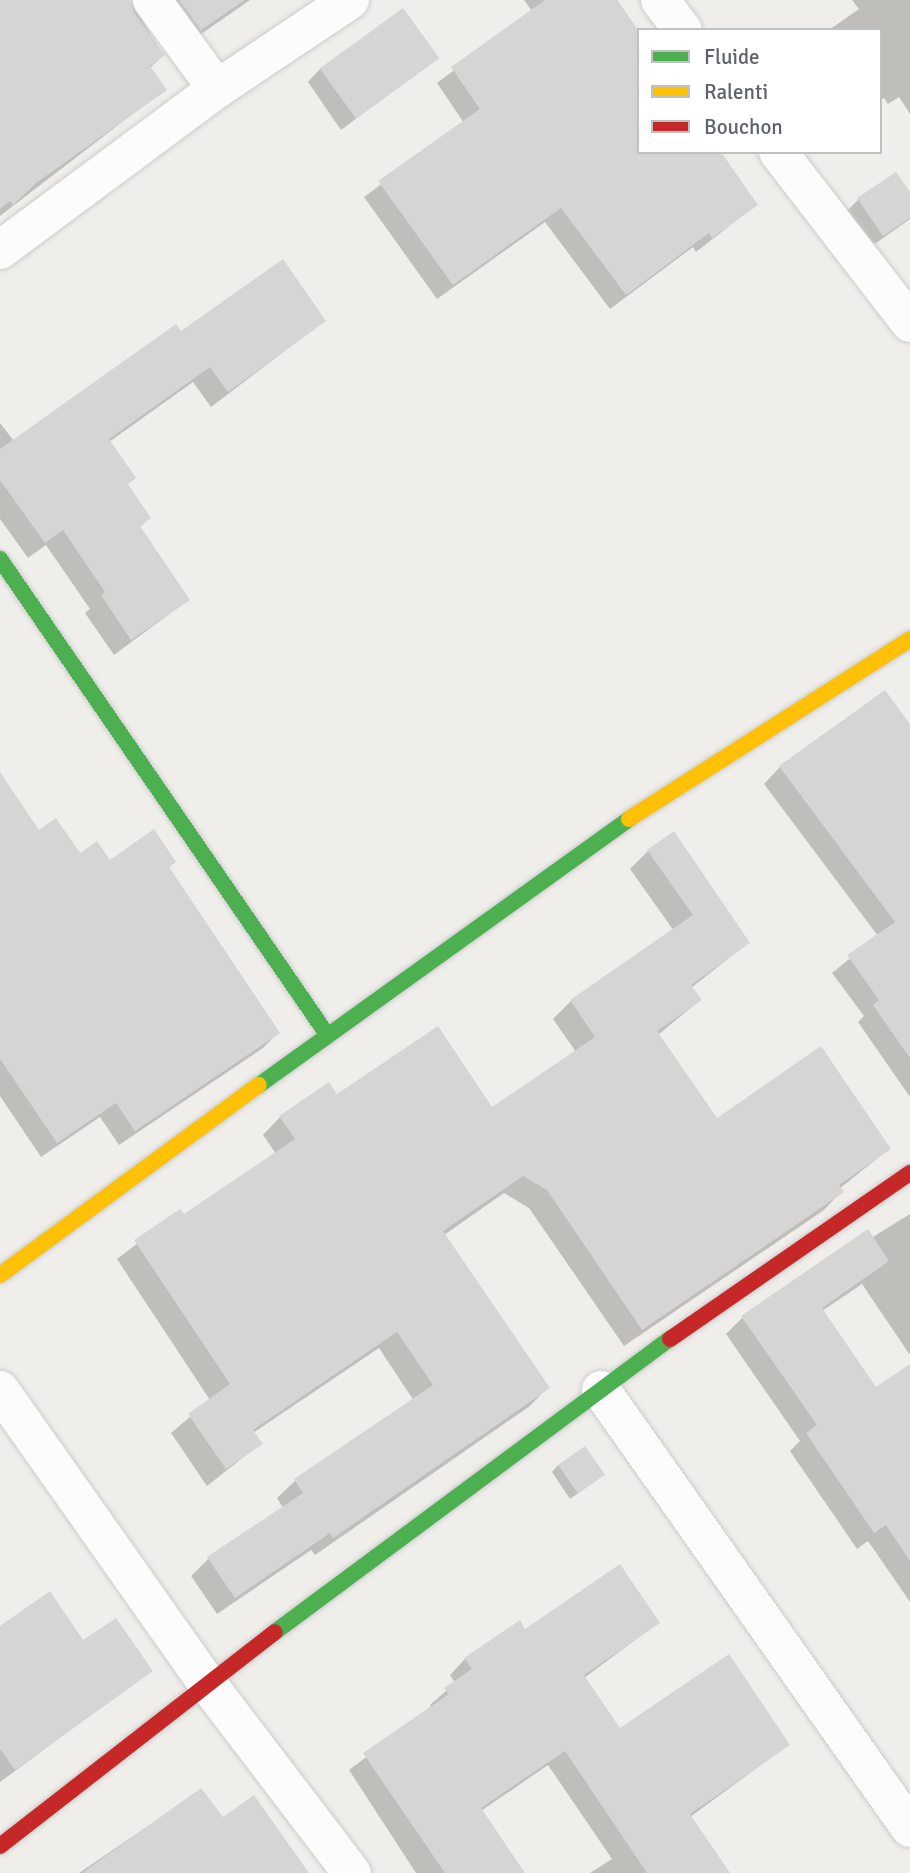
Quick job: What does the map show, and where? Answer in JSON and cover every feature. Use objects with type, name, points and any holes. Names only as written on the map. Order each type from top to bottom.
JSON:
[{"type":"street","points":[[152,0],[217,89]]},
{"type":"street","points":[[0,250],[217,89],[350,0]]},
{"type":"street","points":[[660,0],[681,28]]},
{"type":"street","points":[[780,154],[910,323]]},
{"type":"street","points":[[0,559],[326,1033]]},
{"type":"street","points":[[0,1275],[326,1033],[577,852],[910,639]]},
{"type":"street","points":[[0,1846],[207,1684],[601,1390],[910,1173]]},
{"type":"street","points":[[0,1390],[207,1684],[352,1873]]},
{"type":"street","points":[[601,1390],[910,1828]]},
{"type":"building","points":[[0,0],[131,0],[134,13],[165,55],[150,66],[167,90],[36,183],[13,205],[10,201],[0,209]]},
{"type":"building","points":[[179,0],[245,0],[201,30]]},
{"type":"building","points":[[545,0],[617,0],[637,29],[637,154],[722,154],[758,205],[712,238],[709,233],[626,295],[561,208],[453,285],[378,181],[480,109],[451,67]]},
{"type":"building","points":[[403,8],[439,58],[356,119],[320,69]]},
{"type":"building","points":[[896,172],[910,192],[910,218],[883,236],[857,198]]},
{"type":"building","points":[[283,259],[326,321],[228,392],[210,367],[109,439],[136,478],[128,484],[151,518],[140,526],[190,600],[131,640],[101,595],[105,592],[63,530],[45,543],[0,480],[0,449],[176,324],[181,331]]},
{"type":"building","points":[[885,690],[910,724],[910,1058],[873,1005],[879,1000],[847,955],[895,922],[779,766]]},
{"type":"building","points":[[0,772],[39,830],[56,818],[80,853],[97,841],[110,860],[154,829],[176,862],[169,867],[280,1033],[135,1131],[116,1103],[57,1143],[0,1059]]},
{"type":"building","points":[[674,831],[750,943],[691,985],[702,1000],[657,1031],[717,1118],[821,1046],[891,1149],[839,1185],[844,1192],[642,1330],[547,1190],[523,1176],[443,1231],[550,1388],[333,1538],[330,1533],[235,1598],[207,1557],[303,1493],[294,1479],[433,1385],[397,1332],[253,1430],[263,1444],[226,1469],[188,1414],[230,1384],[134,1240],[180,1209],[184,1214],[295,1139],[279,1116],[329,1082],[337,1094],[438,1026],[492,1107],[595,1037],[570,1000],[693,915],[647,850]]},
{"type":"building","points":[[868,1229],[889,1261],[822,1308],[876,1387],[910,1364],[910,1561],[886,1525],[874,1533],[806,1433],[817,1425],[741,1316]]},
{"type":"building","points":[[585,1446],[605,1475],[578,1494],[558,1465]]},
{"type":"building","points":[[620,1564],[660,1623],[584,1675],[620,1728],[729,1654],[790,1745],[690,1814],[730,1873],[647,1873],[565,1751],[481,1808],[525,1873],[445,1873],[363,1753],[449,1694],[444,1688],[472,1669],[464,1658],[520,1620],[525,1629]]},
{"type":"building","points":[[50,1591],[83,1640],[116,1618],[153,1671],[15,1770],[0,1749],[0,1626]]},
{"type":"building","points":[[201,1788],[223,1817],[254,1795],[309,1873],[82,1873]]},
{"type":"traffic: fast","points":[[0,559],[326,1033]]},
{"type":"traffic: fast","points":[[259,1085],[629,819]]},
{"type":"traffic: fast","points":[[275,1632],[670,1339]]},
{"type":"traffic: slow","points":[[629,819],[910,639]]},
{"type":"traffic: slow","points":[[0,1275],[259,1085]]},
{"type":"traffic: jam","points":[[670,1339],[910,1173]]},
{"type":"traffic: jam","points":[[0,1846],[275,1632]]}]
